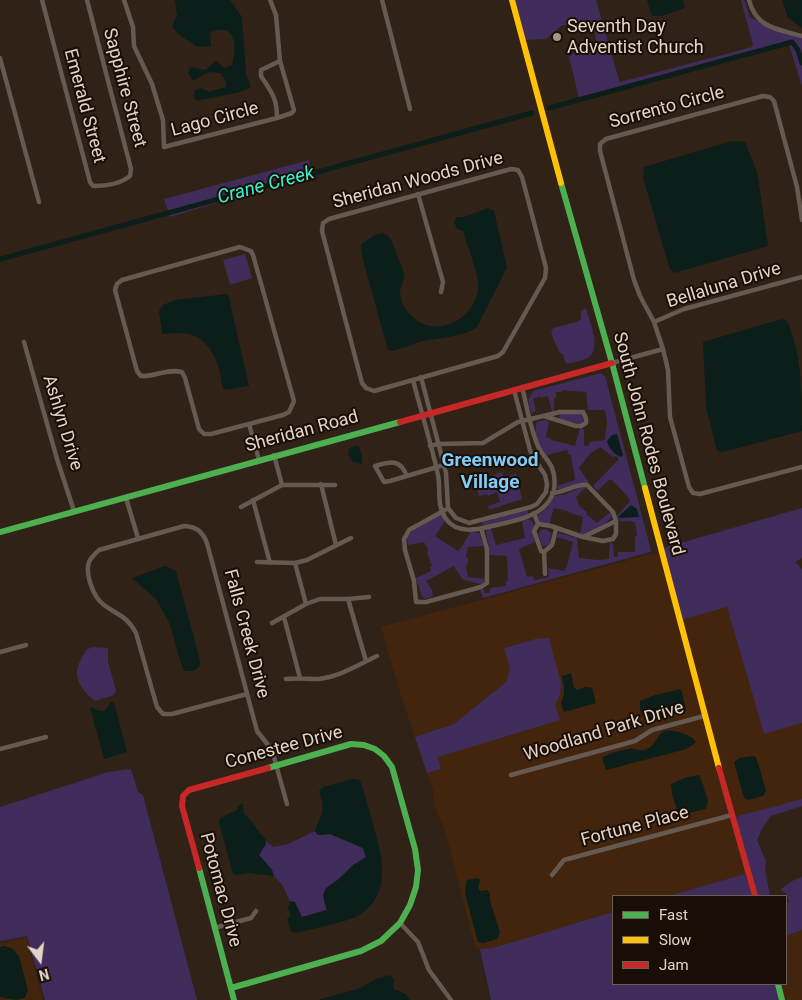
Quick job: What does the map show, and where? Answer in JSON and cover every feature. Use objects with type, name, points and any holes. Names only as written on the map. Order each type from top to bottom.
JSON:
[{"type":"street","name":"Emerald Street","points":[[42,0],[90,182],[93,186],[102,186],[125,180]]},
{"type":"street","name":"Sapphire Street","points":[[87,0],[131,169],[130,176],[125,180]]},
{"type":"street","name":"Lago Circle","points":[[124,0],[133,27],[134,46],[152,84],[163,120],[164,147],[292,114],[294,110],[280,61],[276,15],[270,0]]},
{"type":"street","points":[[382,0],[410,109]]},
{"type":"street","name":"South John Rodes Boulevard","points":[[512,0],[575,235],[612,363],[704,716],[755,895]]},
{"type":"street","points":[[749,0],[751,8],[760,22],[802,36]]},
{"type":"street","points":[[0,58],[39,202]]},
{"type":"street","name":"Lago Circle","points":[[277,118],[277,102],[261,76],[261,70],[280,61]]},
{"type":"street","name":"Sorrento Circle","points":[[802,220],[794,178],[774,102],[770,97],[763,96],[606,139],[600,144],[600,151],[634,280],[654,322],[663,349],[668,370],[670,417],[689,487],[693,493],[700,494],[802,466]]},
{"type":"street","name":"Sheridan Woods Drive","points":[[511,168],[518,170],[522,177],[546,268],[545,278],[503,352],[498,356],[421,378],[374,391],[366,388],[362,382],[322,231],[322,223],[329,219],[511,168]]},
{"type":"street","points":[[418,194],[443,282],[441,292]]},
{"type":"street","points":[[240,248],[251,251],[294,401],[289,412],[249,424],[211,434],[204,434],[199,428],[182,372],[174,370],[148,377],[141,376],[134,362],[115,290],[116,284],[122,280],[240,248]]},
{"type":"street","name":"Bellaluna Drive","points":[[654,322],[684,309],[802,277]]},
{"type":"street","name":"Ashlyn Drive","points":[[24,342],[74,512]]},
{"type":"street","points":[[612,363],[663,349]]},
{"type":"street","name":"Sheridan Road","points":[[0,532],[612,363]]},
{"type":"street","points":[[421,378],[444,464],[448,508],[456,518],[469,523],[480,522],[531,507],[537,504],[546,492],[545,475],[530,450],[514,390]]},
{"type":"street","points":[[413,380],[436,467],[439,483],[439,501],[442,511],[447,520],[459,528],[470,530],[482,529],[534,514],[543,508],[553,493],[554,476],[552,468],[537,444],[522,387]]},
{"type":"street","points":[[430,446],[438,444],[483,443],[512,425],[523,421],[560,412],[580,411],[585,415],[586,424],[576,426],[544,416]]},
{"type":"street","points":[[249,424],[259,460]]},
{"type":"street","points":[[274,456],[282,485]]},
{"type":"street","points":[[537,462],[544,456]]},
{"type":"street","points":[[407,476],[403,467],[396,462],[375,466],[384,482],[407,476],[444,464]]},
{"type":"street","points":[[321,484],[336,544]]},
{"type":"street","points":[[538,524],[546,524],[556,529],[603,541],[613,538],[616,534],[616,521],[613,512],[587,485],[583,484],[553,493],[546,492]]},
{"type":"street","points":[[241,507],[282,485],[335,485]]},
{"type":"street","points":[[126,498],[138,538],[99,550],[90,559],[88,570],[95,594],[103,604],[121,614],[136,633],[157,707],[163,714],[172,714],[247,694]]},
{"type":"street","points":[[253,500],[270,563]]},
{"type":"street","points":[[531,507],[538,524]]},
{"type":"street","points":[[448,508],[409,530],[404,539],[405,550],[414,582],[416,602],[432,601],[481,588],[487,583],[487,549],[480,522]]},
{"type":"street","points":[[583,537],[616,521]]},
{"type":"street","points":[[538,524],[534,531],[540,551],[544,552]]},
{"type":"street","name":"Falls Creek Drive","points":[[138,538],[184,526],[193,526],[202,532],[207,543],[257,731],[272,750],[287,804]]},
{"type":"street","points":[[544,552],[552,545],[556,529]]},
{"type":"street","points":[[257,562],[295,563],[307,560],[351,538]]},
{"type":"street","points":[[544,552],[545,574]]},
{"type":"street","points":[[295,563],[306,604]]},
{"type":"street","points":[[272,623],[306,604],[320,599],[369,597]]},
{"type":"street","points":[[348,599],[366,661]]},
{"type":"street","points":[[284,617],[300,678]]},
{"type":"street","points":[[0,652],[26,645]]},
{"type":"street","points":[[286,679],[318,679],[331,676],[346,672],[377,656]]},
{"type":"street","name":"Woodland Park Drive","points":[[511,775],[635,741],[652,730],[704,716]]},
{"type":"street","points":[[0,749],[46,737]]},
{"type":"street","name":"Conestee Drive","points":[[189,790],[351,744],[362,744],[374,748],[387,757],[392,766],[415,849],[418,870],[416,888],[410,905],[400,923],[381,941],[361,951],[231,988]]},
{"type":"street","name":"Potomac Drive","points":[[189,790],[183,796],[182,806],[234,1000]]},
{"type":"street","name":"Fortune Place","points":[[552,876],[564,860],[732,815]]},
{"type":"street","points":[[214,928],[251,918],[256,911]]},
{"type":"street","points":[[400,923],[418,942],[429,970],[451,1000]]},
{"type":"street","points":[[778,985],[782,1000]]},
{"type":"shaded area","points":[[515,0],[596,0],[620,82],[752,47],[741,0],[744,0],[750,17],[772,28],[802,35],[802,86],[788,41],[748,54],[579,98],[569,57],[575,51],[596,42],[595,31],[580,21],[561,26],[546,39],[525,40]]},
{"type":"shaded area","points":[[309,160],[312,175],[170,217],[164,199]]},
{"type":"shaded area","points":[[245,254],[252,278],[230,285],[223,260]]},
{"type":"shaded area","points":[[586,308],[594,334],[593,353],[584,360],[566,364],[563,354],[559,352],[551,333],[553,328],[577,322],[581,319],[581,311]]},
{"type":"shaded area","points":[[601,373],[605,376],[650,552],[483,598],[480,590],[483,589],[485,593],[489,593],[490,588],[506,586],[506,581],[508,581],[507,556],[490,555],[486,532],[489,529],[491,529],[496,545],[525,538],[522,521],[527,519],[532,521],[536,526],[533,532],[535,542],[519,549],[527,577],[533,576],[534,580],[549,577],[548,568],[564,571],[567,566],[573,542],[556,537],[559,533],[577,538],[579,558],[609,559],[610,542],[613,544],[614,557],[618,557],[618,552],[635,552],[635,537],[637,536],[635,522],[620,521],[617,516],[630,501],[627,496],[612,480],[609,480],[598,490],[595,489],[594,485],[619,459],[616,456],[613,457],[600,447],[591,453],[579,468],[589,483],[579,483],[558,490],[557,486],[575,480],[571,455],[569,455],[567,450],[546,455],[537,440],[537,422],[546,420],[549,422],[546,437],[551,440],[575,446],[580,428],[582,428],[584,430],[584,445],[588,446],[590,442],[605,440],[607,421],[605,410],[588,410],[586,392],[562,390],[561,392],[556,392],[554,412],[552,411],[548,396],[541,398],[540,396],[533,399],[536,411],[533,412],[532,416],[528,400],[533,391]]},
{"type":"shaded area","points":[[561,414],[581,414],[584,419],[579,424],[561,420],[559,417]]},
{"type":"shaded area","points":[[502,472],[504,478],[516,474],[522,499],[489,510],[488,506],[500,502],[497,492],[488,496],[487,494],[479,496],[476,485],[494,481],[493,475]]},
{"type":"shaded area","points":[[583,486],[586,487],[576,497],[579,506],[597,523],[610,512],[612,515],[607,522],[593,531],[580,535],[583,517],[554,508],[549,525],[540,524],[538,515],[547,508],[555,496],[566,494]]},
{"type":"shaded area","points":[[802,508],[802,558],[795,562],[802,569],[802,723],[764,734],[727,607],[682,620],[663,548]]},
{"type":"shaded area","points":[[528,511],[528,515],[486,527],[482,525],[483,522]]},
{"type":"shaded area","points":[[441,514],[445,521],[435,536],[458,551],[470,532],[479,533],[484,546],[468,547],[466,557],[468,558],[468,563],[466,567],[468,577],[485,579],[484,583],[481,584],[463,580],[454,566],[426,581],[432,590],[433,596],[425,599],[422,596],[416,578],[431,571],[430,567],[432,566],[427,546],[424,542],[408,545],[407,537],[412,531]]},
{"type":"shaded area","points":[[546,529],[551,533],[550,544],[543,547],[538,534],[541,530]]},
{"type":"shaded area","points":[[659,552],[746,874],[672,895],[612,895],[612,912],[493,948],[476,949],[442,820],[440,820],[434,804],[433,790],[427,773],[441,769],[438,757],[474,745],[555,705],[560,695],[535,639],[505,647],[510,668],[507,682],[454,724],[415,737],[381,627]],"holes":[[[563,680],[577,690],[586,687],[564,712],[561,703],[565,687]],[[681,689],[686,710],[654,721]],[[669,730],[690,737],[693,745],[686,749],[606,769],[631,748],[640,751],[654,746],[661,733]],[[699,775],[708,801],[706,809],[689,813],[671,784]],[[467,880],[480,880],[478,888],[490,897],[478,941],[465,893]]]},
{"type":"shaded area","points":[[727,607],[764,734],[802,723],[802,799],[738,816],[736,821],[682,620]],"holes":[[[734,762],[758,762],[766,791],[743,794]]]},
{"type":"shaded area","points":[[549,638],[561,683],[560,695],[555,705],[560,720],[438,757],[441,769],[427,773],[415,737],[454,724],[506,682],[510,668],[504,648],[535,639]]},
{"type":"shaded area","points":[[92,647],[108,648],[108,662],[116,690],[114,695],[95,701],[82,688],[77,675],[78,667],[86,650]]},
{"type":"shaded area","points":[[131,769],[138,792],[143,795],[197,1000],[45,1000],[27,936],[0,941],[0,807],[108,772]]},
{"type":"shaded area","points":[[802,799],[802,806],[771,816],[757,840],[766,861],[765,870],[770,895],[757,895],[736,821],[738,816]]},
{"type":"shaded area","points":[[315,831],[318,835],[330,834],[363,848],[366,857],[326,888],[324,902],[327,910],[302,917],[290,902],[283,886],[274,876],[272,870],[259,855],[266,841],[273,847],[288,844]]},
{"type":"shaded area","points":[[745,874],[752,895],[672,895]]},
{"type":"shaded area","points":[[802,877],[802,930],[787,936],[787,902],[790,903],[787,895],[781,889]]},
{"type":"shaded area","points":[[612,912],[612,985],[776,985],[780,1000],[491,1000],[480,949],[493,948]]},
{"type":"shaded area","points":[[802,930],[802,1000],[785,1000],[780,985],[787,985],[787,936]]},
{"type":"shaded area","points":[[26,937],[43,1000],[0,1000],[0,944]]},
{"type":"water","points":[[175,0],[230,0],[242,17],[246,74],[251,87],[240,92],[196,101],[195,90],[201,88],[209,92],[226,87],[226,81],[220,73],[209,72],[193,81],[188,73],[190,67],[205,70],[216,61],[225,68],[232,65],[234,58],[233,37],[225,30],[219,30],[210,33],[211,46],[197,47],[180,35],[172,26],[177,16]]},
{"type":"water","points":[[647,0],[683,0],[685,6],[683,9],[662,16],[652,16]]},
{"type":"water","points":[[782,0],[802,0],[802,28],[788,18]]},
{"type":"water","points":[[732,141],[745,142],[757,172],[768,246],[674,273],[670,269],[643,178],[644,167]]},
{"type":"water","points":[[488,208],[494,211],[507,268],[477,327],[458,335],[419,342],[392,351],[388,350],[363,260],[361,245],[374,235],[380,233],[388,236],[394,246],[403,271],[404,279],[400,292],[401,299],[408,313],[427,325],[435,327],[449,324],[463,317],[473,305],[478,291],[476,271],[463,231],[457,229],[454,222],[457,217],[464,217]]},
{"type":"water","points":[[228,294],[249,386],[225,390],[214,356],[206,344],[186,333],[162,334],[159,311],[163,305],[175,300]]},
{"type":"water","points":[[782,319],[787,321],[796,347],[801,388],[802,431],[723,452],[717,451],[706,407],[703,342]]},
{"type":"water","points":[[617,434],[623,455],[621,457],[612,451],[607,441],[612,435]]},
{"type":"water","points":[[358,446],[362,455],[362,464],[353,462],[348,454],[349,449]]},
{"type":"water","points":[[631,505],[637,509],[639,517],[619,518],[619,516]]},
{"type":"water","points":[[165,566],[176,571],[199,657],[200,665],[193,670],[183,670],[169,622],[156,599],[132,578]]},
{"type":"water","points":[[571,673],[574,687],[577,690],[586,687],[592,688],[596,703],[564,712],[561,703],[564,692],[562,676]]},
{"type":"water","points":[[681,689],[686,710],[654,721],[647,721],[645,719],[641,712],[640,701],[655,695]]},
{"type":"water","points":[[112,701],[127,752],[104,759],[90,707],[105,711]]},
{"type":"water","points":[[664,731],[682,733],[690,736],[696,742],[686,749],[606,770],[602,758],[626,749],[645,750],[652,746]]},
{"type":"water","points":[[756,757],[766,791],[763,796],[748,800],[745,799],[743,794],[734,762],[739,758]]},
{"type":"water","points":[[699,775],[708,801],[705,809],[689,813],[678,813],[671,784]]},
{"type":"water","points":[[353,779],[360,780],[379,845],[382,870],[378,894],[371,905],[356,917],[294,933],[291,931],[287,919],[291,915],[288,909],[290,901],[295,902],[302,917],[327,910],[323,895],[326,888],[338,880],[353,865],[366,857],[363,848],[330,834],[318,835],[315,831],[323,808],[319,791],[324,787]]},
{"type":"water","points":[[243,804],[244,814],[265,838],[266,844],[259,855],[272,870],[274,876],[248,873],[235,875],[232,871],[219,822],[220,818],[237,810],[238,806]]},
{"type":"water","points":[[478,878],[480,880],[478,888],[480,891],[487,890],[490,894],[500,933],[497,939],[483,943],[478,942],[465,893],[467,880]]},
{"type":"water","points":[[0,947],[12,948],[19,956],[28,990],[25,998],[16,1000],[0,997]]},
{"type":"water","points":[[390,975],[394,980],[394,989],[406,994],[410,1000],[318,1000],[360,988],[376,979]]},
{"type":"waterway","name":"Crane Creek","points":[[549,108],[792,42],[798,50],[802,63]]},
{"type":"waterway","name":"Crane Creek","points":[[0,259],[532,113]]},
{"type":"traffic: fast","points":[[561,183],[645,488]]},
{"type":"traffic: fast","points":[[0,532],[400,422]]},
{"type":"traffic: fast","points":[[231,988],[361,951],[381,941],[400,923],[410,905],[416,887],[418,870],[415,849],[392,767],[384,756],[375,749],[364,745],[351,744],[268,768]]},
{"type":"traffic: fast","points":[[199,868],[234,1000]]},
{"type":"traffic: fast","points":[[778,985],[782,1000]]},
{"type":"traffic: slow","points":[[512,0],[561,183]]},
{"type":"traffic: slow","points":[[645,488],[719,768]]},
{"type":"traffic: jam","points":[[400,422],[612,363]]},
{"type":"traffic: jam","points":[[199,868],[182,806],[183,796],[189,790],[268,768]]},
{"type":"traffic: jam","points":[[719,768],[755,895]]},
{"type":"place","name":"Seventh Day Adventist Church","points":[[557,37]]},
{"type":"district","name":"Greenwood Village","points":[[490,472]]}]
